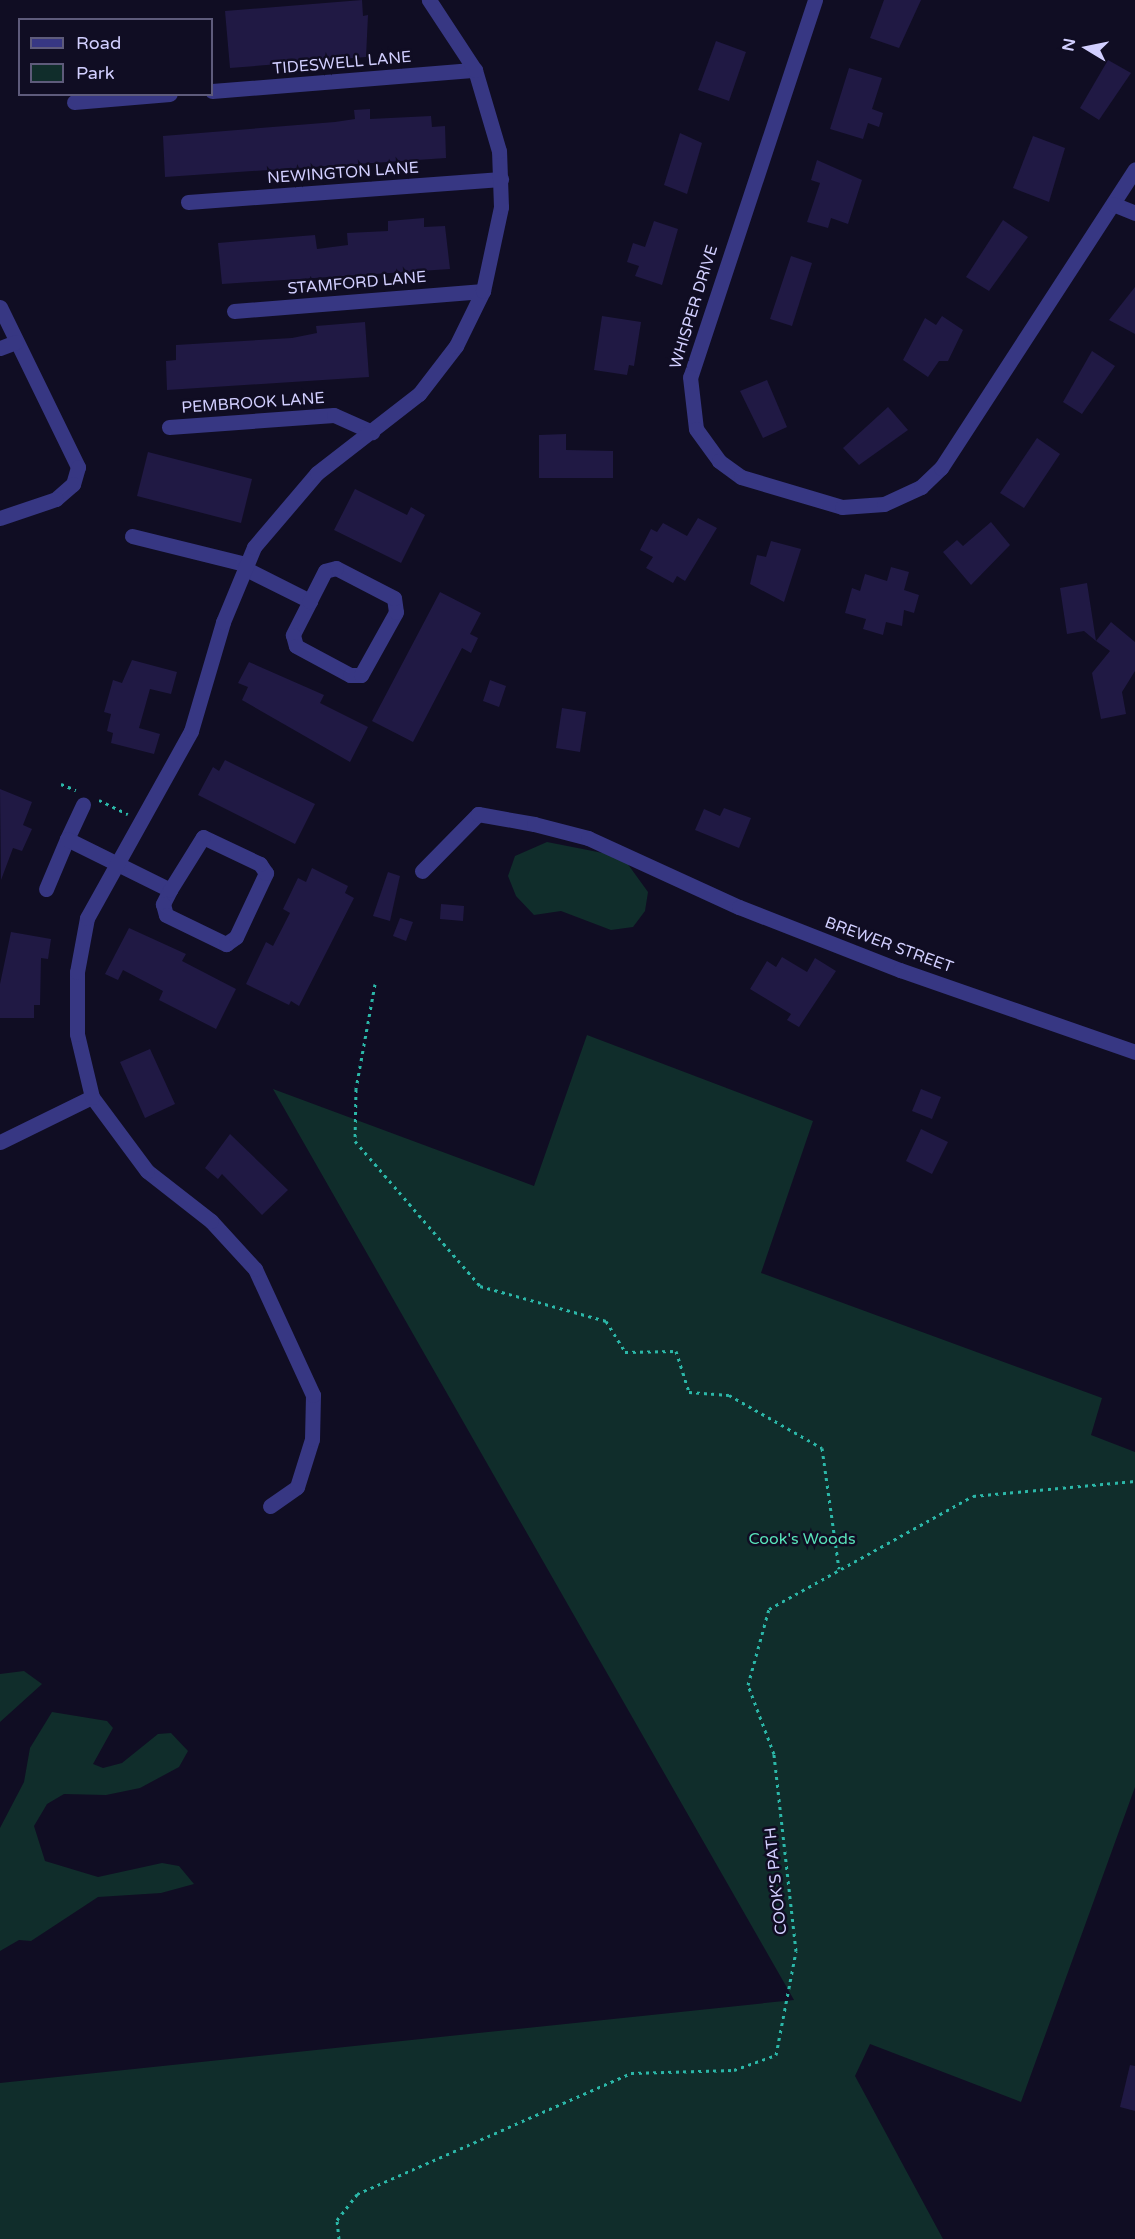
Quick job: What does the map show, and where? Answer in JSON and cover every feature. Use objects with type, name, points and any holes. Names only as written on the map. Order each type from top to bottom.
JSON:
[{"type":"street","points":[[270,1506],[297,1487],[312,1439],[313,1395],[286,1326],[255,1269],[211,1221],[147,1171],[93,1097],[77,1034],[77,972],[87,918],[191,731],[244,566],[291,498],[372,432],[439,371],[483,291],[498,236],[501,179],[493,123],[475,70],[429,0]]},
{"type":"street","name":"WHISPER DRIVE","points":[[815,0],[692,364],[694,423],[728,469],[842,507],[884,504],[915,491],[941,468],[1135,169]]},
{"type":"street","name":"TIDESWELL LANE","points":[[213,91],[475,70]]},
{"type":"street","points":[[74,102],[146,96]]},
{"type":"street","name":"NEWINGTON LANE","points":[[188,202],[501,179]]},
{"type":"street","points":[[1113,204],[1135,213]]},
{"type":"street","name":"STAMFORD LANE","points":[[234,311],[483,291]]},
{"type":"street","points":[[0,307],[78,467],[73,484],[56,499],[0,518]]},
{"type":"street","points":[[0,348],[16,342]]},
{"type":"street","name":"PEMBROOK LANE","points":[[169,427],[334,415],[372,432]]},
{"type":"street","points":[[132,536],[244,566],[310,601]]},
{"type":"street","points":[[336,568],[394,598],[396,612],[361,675],[350,675],[296,646],[293,635],[310,601],[325,572],[336,568]]},
{"type":"street","points":[[46,889],[83,804]]},
{"type":"street","name":"BREWER STREET","points":[[422,871],[478,814],[489,813],[588,838],[822,941],[1135,1052]]},
{"type":"street","points":[[203,837],[260,864],[266,873],[236,938],[226,944],[166,915],[163,904],[170,890],[203,837]]},
{"type":"street","points":[[67,839],[118,860],[170,890]]},
{"type":"street","points":[[0,1142],[93,1097]]},
{"type":"path","points":[[109,804],[132,816]]},
{"type":"path","points":[[375,984],[356,1089],[355,1141],[480,1286],[606,1321],[625,1352],[676,1351],[689,1392],[729,1395],[822,1448],[839,1569]]},
{"type":"path","name":"COOK'S PATH","points":[[339,2239],[337,2220],[357,2194],[631,2073],[734,2070],[776,2055],[796,1951],[774,1754],[748,1685],[769,1609],[973,1496],[1135,1481]]},
{"type":"green space","points":[[547,842],[613,855],[627,863],[648,892],[645,911],[633,927],[611,930],[561,911],[534,915],[516,896],[508,876],[515,856]]},
{"type":"green space","name":"Cook's Woods","points":[[587,1035],[813,1121],[761,1273],[1102,1398],[1091,1435],[1135,1452],[1135,1787],[1021,2102],[870,2044],[855,2076],[943,2239],[0,2239],[0,2083],[794,2000],[273,1089],[534,1186]]},
{"type":"green space","points":[[24,1671],[42,1684],[0,1722],[0,1674]]},
{"type":"green space","points":[[52,1712],[107,1721],[113,1728],[93,1764],[103,1768],[122,1763],[158,1734],[171,1733],[188,1751],[179,1767],[140,1788],[106,1795],[64,1794],[47,1804],[34,1826],[45,1861],[98,1877],[162,1863],[179,1866],[194,1884],[161,1893],[98,1897],[31,1941],[19,1940],[0,1951],[0,1828],[24,1782],[30,1748]]},
{"type":"building","points":[[362,0],[363,16],[368,15],[366,57],[230,68],[225,11]]},
{"type":"building","points":[[884,0],[921,0],[899,48],[870,38]]},
{"type":"building","points":[[716,41],[746,52],[729,101],[698,90]]},
{"type":"building","points":[[1108,60],[1131,73],[1099,120],[1080,108]]},
{"type":"building","points":[[849,68],[882,78],[872,109],[883,113],[879,127],[868,123],[863,139],[830,129]]},
{"type":"building","points":[[370,109],[370,119],[431,116],[432,127],[445,126],[446,158],[165,177],[163,136],[335,122],[355,119],[354,110]]},
{"type":"building","points":[[680,133],[702,143],[687,194],[664,185]]},
{"type":"building","points":[[1033,136],[1065,148],[1049,202],[1013,188]]},
{"type":"building","points":[[817,160],[862,180],[848,224],[831,218],[828,228],[807,222],[820,183],[811,180]]},
{"type":"building","points":[[424,218],[424,227],[445,226],[450,269],[222,284],[218,243],[315,235],[317,249],[348,245],[347,233],[388,231],[388,221]]},
{"type":"building","points":[[1003,220],[1028,237],[989,291],[966,277]]},
{"type":"building","points":[[654,221],[678,229],[662,285],[635,276],[639,266],[627,262],[633,243],[645,247]]},
{"type":"building","points":[[791,256],[812,263],[792,326],[770,319]]},
{"type":"building","points":[[1135,287],[1135,334],[1109,320]]},
{"type":"building","points":[[602,316],[641,322],[634,366],[629,365],[627,375],[594,370]]},
{"type":"building","points":[[942,316],[963,330],[948,361],[939,361],[928,377],[903,360],[925,318],[936,325]]},
{"type":"building","points":[[365,322],[369,377],[167,390],[166,361],[176,360],[176,345],[292,338],[317,333],[316,326]]},
{"type":"building","points":[[1092,351],[1115,366],[1082,414],[1063,402]]},
{"type":"building","points":[[767,380],[787,427],[763,438],[740,391]]},
{"type":"building","points":[[888,407],[908,430],[859,465],[843,448]]},
{"type":"building","points":[[566,434],[566,450],[613,451],[613,478],[539,478],[539,435]]},
{"type":"building","points":[[1037,438],[1060,454],[1024,508],[1000,493]]},
{"type":"building","points":[[148,452],[252,479],[241,523],[137,496]]},
{"type":"building","points":[[355,489],[407,515],[411,507],[425,515],[401,563],[334,530]]},
{"type":"building","points":[[698,518],[717,528],[685,581],[677,576],[673,583],[646,568],[653,557],[640,550],[651,529],[657,532],[663,523],[687,536]]},
{"type":"building","points":[[991,522],[1010,545],[971,585],[943,552],[957,540],[963,546]]},
{"type":"building","points":[[771,541],[801,549],[784,602],[750,584],[757,555],[766,557]]},
{"type":"building","points":[[891,567],[909,572],[904,590],[919,595],[914,613],[904,610],[902,626],[886,622],[883,635],[863,629],[866,619],[845,613],[852,588],[860,591],[865,574],[887,581]]},
{"type":"building","points":[[1087,583],[1096,641],[1084,631],[1067,634],[1060,588]]},
{"type":"building","points":[[440,592],[481,613],[470,634],[478,638],[471,653],[462,648],[413,742],[372,721]]},
{"type":"building","points":[[1111,622],[1135,642],[1135,671],[1122,692],[1126,714],[1101,719],[1092,673],[1110,651],[1096,641]]},
{"type":"building","points":[[132,660],[177,672],[171,694],[150,689],[139,728],[160,734],[154,754],[111,743],[113,733],[107,731],[111,714],[104,712],[113,680],[122,683]]},
{"type":"building","points":[[249,662],[324,695],[320,703],[368,727],[350,762],[242,700],[248,687],[238,683]]},
{"type":"building","points":[[490,680],[506,686],[499,707],[483,701]]},
{"type":"building","points":[[562,708],[586,712],[580,752],[556,748]]},
{"type":"building","points":[[225,760],[315,804],[295,844],[198,795],[213,767],[219,771]]},
{"type":"building","points":[[0,789],[32,802],[23,825],[32,829],[22,851],[13,848],[1,880]]},
{"type":"building","points":[[724,808],[751,818],[739,848],[695,830],[704,809],[720,816]]},
{"type":"building","points":[[312,868],[348,886],[345,893],[354,898],[299,1006],[291,1001],[289,1005],[246,984],[266,942],[273,946],[290,913],[283,909],[298,878],[306,882]]},
{"type":"building","points":[[388,872],[400,876],[390,921],[373,916]]},
{"type":"building","points":[[441,904],[464,906],[463,921],[440,919]]},
{"type":"building","points":[[400,918],[413,922],[406,941],[393,936]]},
{"type":"building","points":[[129,928],[186,954],[182,961],[236,989],[216,1029],[159,1000],[163,991],[123,970],[118,980],[105,974]]},
{"type":"building","points":[[11,932],[51,939],[48,959],[41,958],[40,1005],[34,1005],[34,1018],[0,1018],[0,984]]},
{"type":"building","points":[[782,957],[807,972],[815,958],[836,971],[799,1027],[787,1020],[791,1014],[750,989],[767,961],[776,967]]},
{"type":"building","points":[[150,1049],[175,1104],[145,1118],[120,1062]]},
{"type":"building","points":[[921,1089],[941,1097],[932,1119],[912,1111]]},
{"type":"building","points":[[921,1129],[948,1142],[932,1174],[906,1161]]},
{"type":"building","points":[[230,1134],[288,1190],[262,1215],[222,1174],[218,1179],[205,1168]]},
{"type":"building","points":[[1130,2065],[1135,2066],[1135,2111],[1120,2107]]}]
